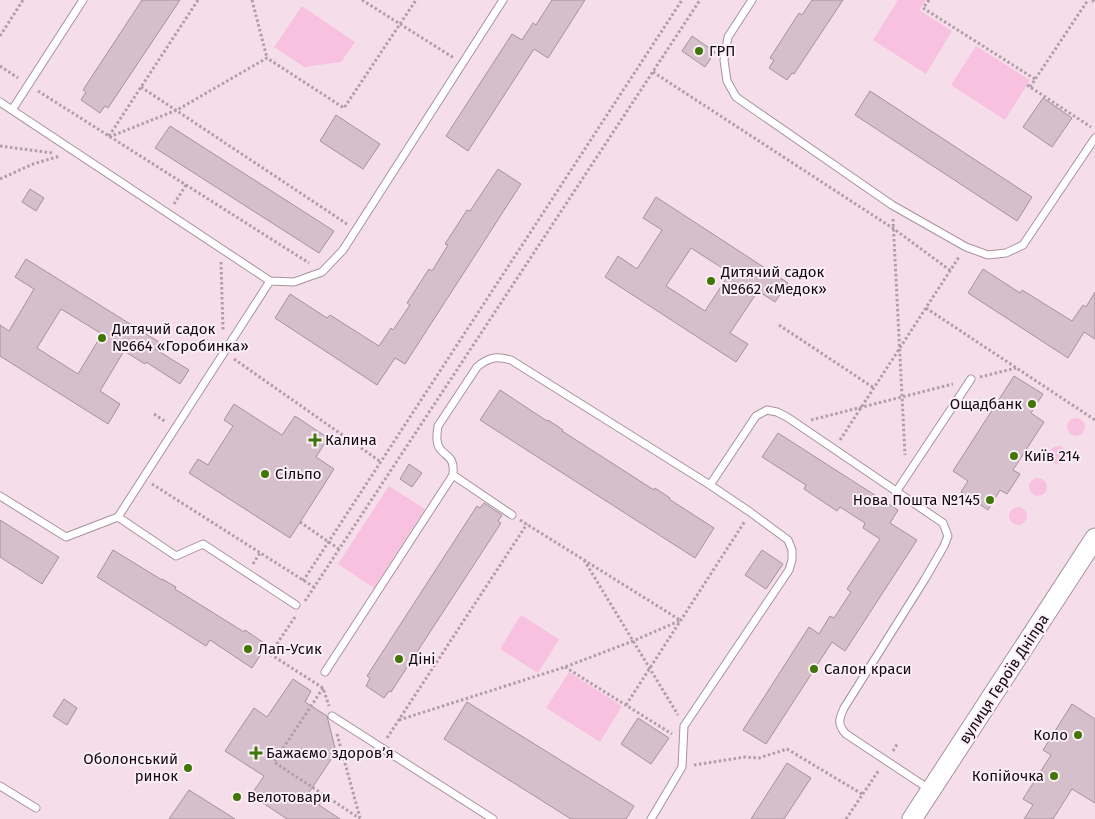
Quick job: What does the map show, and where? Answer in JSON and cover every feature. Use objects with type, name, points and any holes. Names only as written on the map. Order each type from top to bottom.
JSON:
[{"type":"main road","name":"вулиця Героїв Дніпра","points":[[913,819],[1095,538]]},
{"type":"lane","points":[[12,110],[83,0]]},
{"type":"lane","points":[[0,102],[270,281],[294,282],[322,272],[343,250],[503,0]]},
{"type":"lane","points":[[752,0],[728,37],[724,60],[726,81],[736,97],[892,205],[966,247],[988,255],[1006,253],[1022,245],[1095,138]]},
{"type":"lane","points":[[0,496],[66,537],[118,517],[270,281]]},
{"type":"lane","points":[[325,672],[453,475],[452,460],[440,450],[437,443],[438,426],[484,361],[493,358],[511,360],[750,512],[788,540],[792,550],[789,570],[684,726],[682,766],[651,819]]},
{"type":"lane","points":[[896,492],[971,379]]},
{"type":"lane","points":[[710,485],[756,416],[767,410],[787,417],[943,524],[948,536],[944,546],[840,717],[840,728],[846,734],[931,790]]},
{"type":"lane","points":[[453,475],[512,515]]},
{"type":"lane","points":[[118,517],[176,556],[203,544],[298,606]]},
{"type":"lane","points":[[332,716],[493,819]]},
{"type":"lane","points":[[0,786],[36,808]]},
{"type":"path","points":[[0,36],[23,0]]},
{"type":"path","points":[[108,137],[198,0]]},
{"type":"path","points":[[252,0],[267,58],[344,108],[416,0]]},
{"type":"path","points":[[362,0],[462,63]]},
{"type":"path","points":[[304,581],[682,0]]},
{"type":"path","points":[[298,606],[314,587],[700,0]]},
{"type":"path","points":[[929,0],[923,8],[1035,79]]},
{"type":"path","points":[[1095,2],[1090,0],[1029,86],[1095,129]]},
{"type":"path","points":[[108,137],[177,110],[267,58]]},
{"type":"path","points":[[0,66],[108,137],[322,272]]},
{"type":"path","points":[[653,72],[894,230],[950,271]]},
{"type":"path","points":[[141,87],[356,230]]},
{"type":"path","points":[[0,146],[63,154],[33,164],[0,179]]},
{"type":"path","points":[[892,205],[906,476]]},
{"type":"path","points":[[834,449],[966,247]]},
{"type":"path","points":[[221,258],[224,352],[381,462]]},
{"type":"path","points":[[926,308],[1095,420]]},
{"type":"path","points":[[779,325],[874,388]]},
{"type":"path","points":[[796,423],[1016,368]]},
{"type":"path","points":[[143,478],[314,587]]},
{"type":"path","points":[[626,705],[750,512]]},
{"type":"path","points":[[512,515],[681,620]]},
{"type":"path","points":[[300,522],[339,548]]},
{"type":"path","points":[[381,747],[527,524]]},
{"type":"path","points":[[583,559],[684,726]]},
{"type":"path","points":[[270,654],[296,616]]},
{"type":"path","points":[[398,720],[565,667],[681,620]]},
{"type":"path","points":[[565,667],[684,741]]},
{"type":"path","points":[[323,688],[274,762],[360,818]]},
{"type":"path","points":[[846,819],[898,743]]},
{"type":"path","points":[[682,766],[745,757],[760,758],[787,749],[862,794]]},
{"type":"shaded area","points":[[898,0],[926,0],[919,10],[952,31],[926,74],[873,40]]},
{"type":"shaded area","points":[[302,6],[355,42],[341,62],[304,67],[274,47]]},
{"type":"shaded area","points":[[976,46],[1030,80],[1005,120],[951,85]]},
{"type":"shaded area","points":[[1072,418],[1080,418],[1085,423],[1083,434],[1072,436],[1067,431],[1067,423]]},
{"type":"shaded area","points":[[1054,446],[1062,446],[1067,451],[1065,462],[1054,464],[1049,459],[1049,451]]},
{"type":"shaded area","points":[[1034,478],[1042,478],[1047,483],[1045,494],[1034,496],[1029,491],[1029,483]]},
{"type":"shaded area","points":[[389,486],[425,509],[374,588],[338,564]]},
{"type":"shaded area","points":[[1014,507],[1022,507],[1027,512],[1025,523],[1014,525],[1009,520],[1009,512]]},
{"type":"shaded area","points":[[521,615],[559,639],[538,673],[500,649]]},
{"type":"shaded area","points":[[569,672],[622,706],[600,742],[546,708]]},
{"type":"building","points":[[142,0],[180,0],[108,108],[105,106],[100,113],[81,100],[86,92],[83,90]]},
{"type":"building","points":[[552,0],[585,0],[548,58],[534,49],[468,151],[446,136],[512,34],[522,40],[533,23],[536,25]]},
{"type":"building","points":[[812,0],[843,0],[794,74],[792,73],[787,80],[769,68],[774,60],[770,58],[799,13],[802,15]]},
{"type":"building","name":"ГРП","points":[[692,36],[715,52],[705,67],[682,51]]},
{"type":"building","points":[[870,91],[1032,197],[1017,221],[855,115]]},
{"type":"building","points":[[1043,98],[1072,118],[1052,147],[1023,127]]},
{"type":"building","points":[[336,115],[380,144],[363,169],[320,141]]},
{"type":"building","points":[[170,126],[334,231],[319,253],[155,148]]},
{"type":"building","points":[[498,169],[521,184],[405,364],[395,358],[377,385],[275,318],[290,294],[327,318],[330,315],[379,346],[391,328],[393,330],[410,305],[407,303],[429,269],[432,271],[448,245],[445,244],[467,210],[470,211]]},
{"type":"building","points":[[30,189],[44,198],[36,211],[22,202]]},
{"type":"building","points":[[656,197],[788,283],[775,302],[758,291],[730,333],[748,344],[736,362],[605,277],[618,256],[637,269],[662,230],[643,218]],"holes":[[[691,248],[730,273],[705,311],[666,286]]]},
{"type":"building","points":[[26,259],[159,342],[155,349],[189,370],[180,384],[146,362],[145,364],[124,351],[100,391],[120,404],[108,424],[0,356],[0,325],[9,331],[34,289],[15,277]],"holes":[[[61,309],[102,334],[78,374],[37,348]]]},
{"type":"building","points":[[983,269],[1020,293],[1022,290],[1072,321],[1083,305],[1086,307],[1095,292],[1095,339],[1084,332],[1068,358],[968,293]]},
{"type":"building","points":[[1014,376],[1043,394],[1031,413],[1044,422],[1013,470],[1020,474],[1007,494],[1000,490],[988,510],[961,492],[968,481],[953,471]]},
{"type":"building","points":[[500,390],[654,490],[655,488],[714,528],[695,558],[480,420]]},
{"type":"building","points":[[234,404],[282,435],[295,416],[328,438],[316,457],[334,469],[290,538],[189,473],[198,459],[208,465],[233,426],[224,420]]},
{"type":"building","points":[[778,433],[898,510],[890,523],[917,540],[845,651],[832,642],[766,744],[743,730],[809,627],[819,634],[830,616],[834,618],[851,592],[847,589],[880,539],[863,528],[865,523],[840,507],[837,511],[804,489],[806,485],[762,457]]},
{"type":"building","points":[[409,464],[422,473],[412,487],[400,479]]},
{"type":"building","points":[[484,503],[502,515],[498,521],[501,523],[391,692],[389,691],[384,698],[366,686],[370,678],[367,676],[477,506],[480,508]]},
{"type":"building","points":[[0,520],[59,557],[42,584],[0,557]]},
{"type":"building","points":[[113,550],[176,587],[175,589],[267,645],[252,668],[210,640],[206,646],[97,577]]},
{"type":"building","points":[[762,550],[783,564],[766,589],[745,575]]},
{"type":"building","points":[[293,679],[311,691],[305,702],[327,716],[336,752],[308,794],[321,802],[319,805],[340,819],[287,819],[251,795],[264,776],[225,751],[254,708],[267,717]]},
{"type":"building","points":[[64,699],[77,708],[67,725],[53,716]]},
{"type":"building","points":[[467,702],[634,806],[626,819],[571,819],[444,739]]},
{"type":"building","points":[[1072,704],[1095,719],[1095,803],[1072,789],[1053,819],[1024,819],[1033,805],[1023,799],[1051,755],[1043,750]]},
{"type":"building","points":[[638,718],[669,738],[651,764],[621,744]]},
{"type":"building","points":[[787,763],[811,778],[784,819],[751,819]]},
{"type":"building","points":[[189,790],[235,819],[169,819]]},
{"type":"place","name":"ГРП","points":[[699,51]]},
{"type":"place","name":"Дитячий садок №662 «Медок»","points":[[711,281]]},
{"type":"place","name":"Дитячий садок №664 «Горобинка»","points":[[102,338]]},
{"type":"place","name":"Ощадбанк","points":[[1032,404]]},
{"type":"place","name":"Калина","points":[[315,440]]},
{"type":"place","name":"Київ 214","points":[[1014,456]]},
{"type":"place","name":"Сільпо","points":[[265,474]]},
{"type":"place","name":"Нова Пошта №145","points":[[990,500]]},
{"type":"place","name":"Лап-Усик","points":[[248,649]]},
{"type":"place","name":"Діні","points":[[399,659]]},
{"type":"place","name":"Салон краси","points":[[814,669]]},
{"type":"place","name":"Коло","points":[[1078,735]]},
{"type":"place","name":"Бажаємо здоровʼя","points":[[256,753]]},
{"type":"place","name":"Оболонський ринок","points":[[188,768]]},
{"type":"place","name":"Копійочка","points":[[1054,776]]},
{"type":"place","name":"Велотовари","points":[[237,797]]}]
